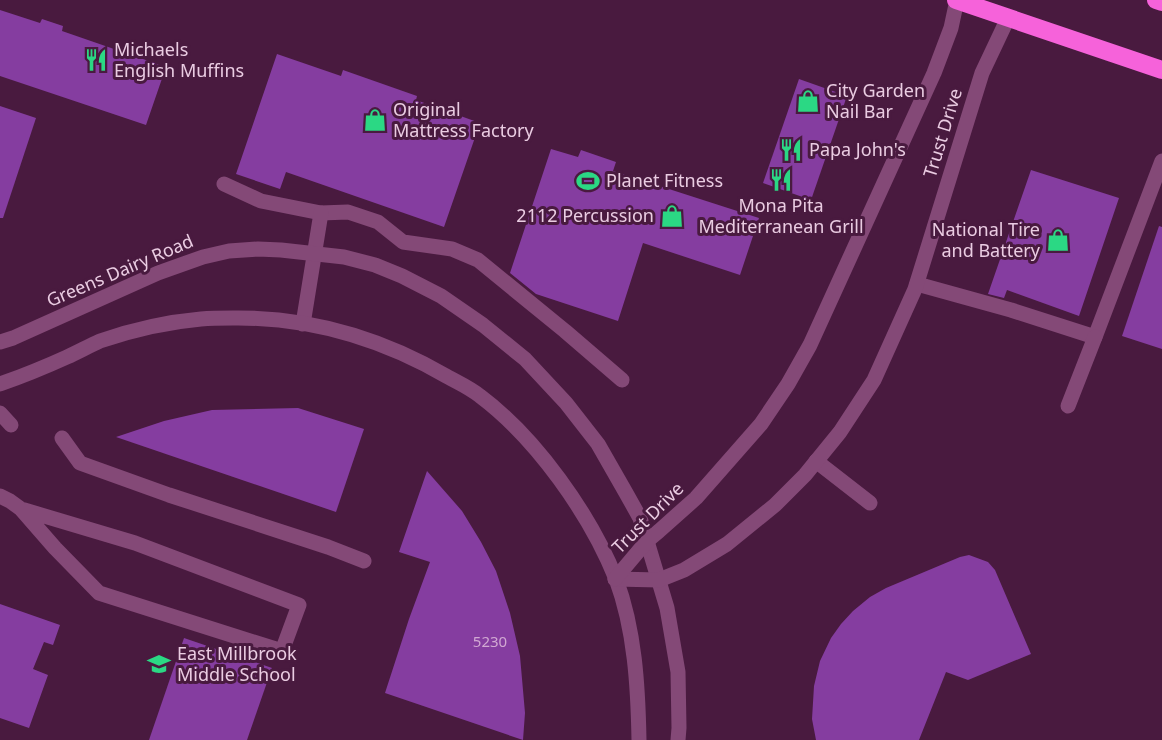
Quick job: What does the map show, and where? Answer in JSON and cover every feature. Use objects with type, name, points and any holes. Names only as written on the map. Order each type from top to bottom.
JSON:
[{"type":"highway","points":[[956,0],[1162,70]]},
{"type":"highway","points":[[1156,0],[1162,2]]},
{"type":"street","name":"Trust Drive","points":[[615,579],[647,541],[696,498],[726,465],[761,424],[788,384],[810,345],[934,73],[951,28],[956,0]]},
{"type":"street","name":"Trust Drive","points":[[615,579],[659,580],[684,570],[727,544],[775,504],[805,475],[840,432],[874,380],[917,284],[982,74],[1008,18]]},
{"type":"street","points":[[1068,406],[1162,161]]},
{"type":"street","points":[[224,184],[261,201],[321,213],[348,212],[378,222],[403,242],[452,249],[478,260],[622,380]]},
{"type":"street","points":[[303,324],[321,213]]},
{"type":"street","name":"Greens Dairy Road","points":[[0,342],[158,273],[203,257],[230,251],[258,249],[344,257],[375,265],[402,276],[449,302],[483,325],[525,359],[566,403],[598,444],[639,518],[667,608],[678,672],[678,740]]},
{"type":"street","points":[[917,284],[1011,310],[1095,337]]},
{"type":"street","points":[[0,384],[27,375],[99,342],[153,326],[203,319],[278,319],[343,331],[391,348],[436,370],[478,394],[509,420],[564,486],[590,526],[615,579],[625,611],[638,696],[639,740]]},
{"type":"street","points":[[0,413],[11,425]]},
{"type":"street","points":[[62,438],[80,463],[364,561]]},
{"type":"street","points":[[816,461],[870,503]]},
{"type":"street","points":[[0,496],[21,509],[99,593],[282,651],[299,606],[135,543],[21,509]]},
{"type":"building","points":[[0,10],[40,23],[42,19],[63,26],[62,31],[166,67],[146,125],[0,76]]},
{"type":"building","points":[[277,54],[341,76],[343,70],[417,96],[416,100],[480,123],[444,227],[286,172],[280,189],[236,174]]},
{"type":"building","points":[[799,79],[847,96],[811,200],[763,183]]},
{"type":"building","points":[[0,106],[36,118],[3,218],[0,218]]},
{"type":"building","points":[[551,149],[578,157],[581,150],[616,162],[613,171],[759,218],[740,275],[643,243],[618,321],[536,294],[510,273]]},
{"type":"building","points":[[1031,170],[1119,198],[1079,316],[1007,290],[1004,298],[988,294]]},
{"type":"building","points":[[1159,226],[1162,227],[1162,349],[1122,336]]},
{"type":"building","points":[[298,408],[364,429],[336,512],[116,437],[164,421],[212,410]]},
{"type":"building","points":[[427,471],[462,511],[496,571],[510,613],[520,656],[525,713],[523,740],[385,693],[430,562],[399,552]]},
{"type":"building","points":[[969,555],[988,562],[995,570],[1031,654],[968,680],[946,672],[919,740],[816,740],[812,719],[814,686],[820,661],[841,624],[870,597],[886,588]]},
{"type":"building","points":[[0,604],[60,625],[53,645],[44,642],[33,669],[48,675],[29,728],[0,718]]},
{"type":"building","points":[[184,638],[272,668],[247,740],[149,740]]},
{"type":"place","name":"Michaels English Muffins","points":[[96,60]]},
{"type":"place","name":"City Garden Nail Bar","points":[[808,101]]},
{"type":"place","name":"Original Mattress Factory","points":[[375,120]]},
{"type":"place","name":"Papa John's","points":[[791,150]]},
{"type":"place","name":"Mona Pita Mediterranean Grill","points":[[781,180]]},
{"type":"place","name":"Planet Fitness","points":[[588,181]]},
{"type":"place","name":"2112 Percussion","points":[[672,216]]},
{"type":"place","name":"National Tire and Battery","points":[[1058,240]]},
{"type":"place","name":"East Millbrook Middle School","points":[[159,664]]}]
